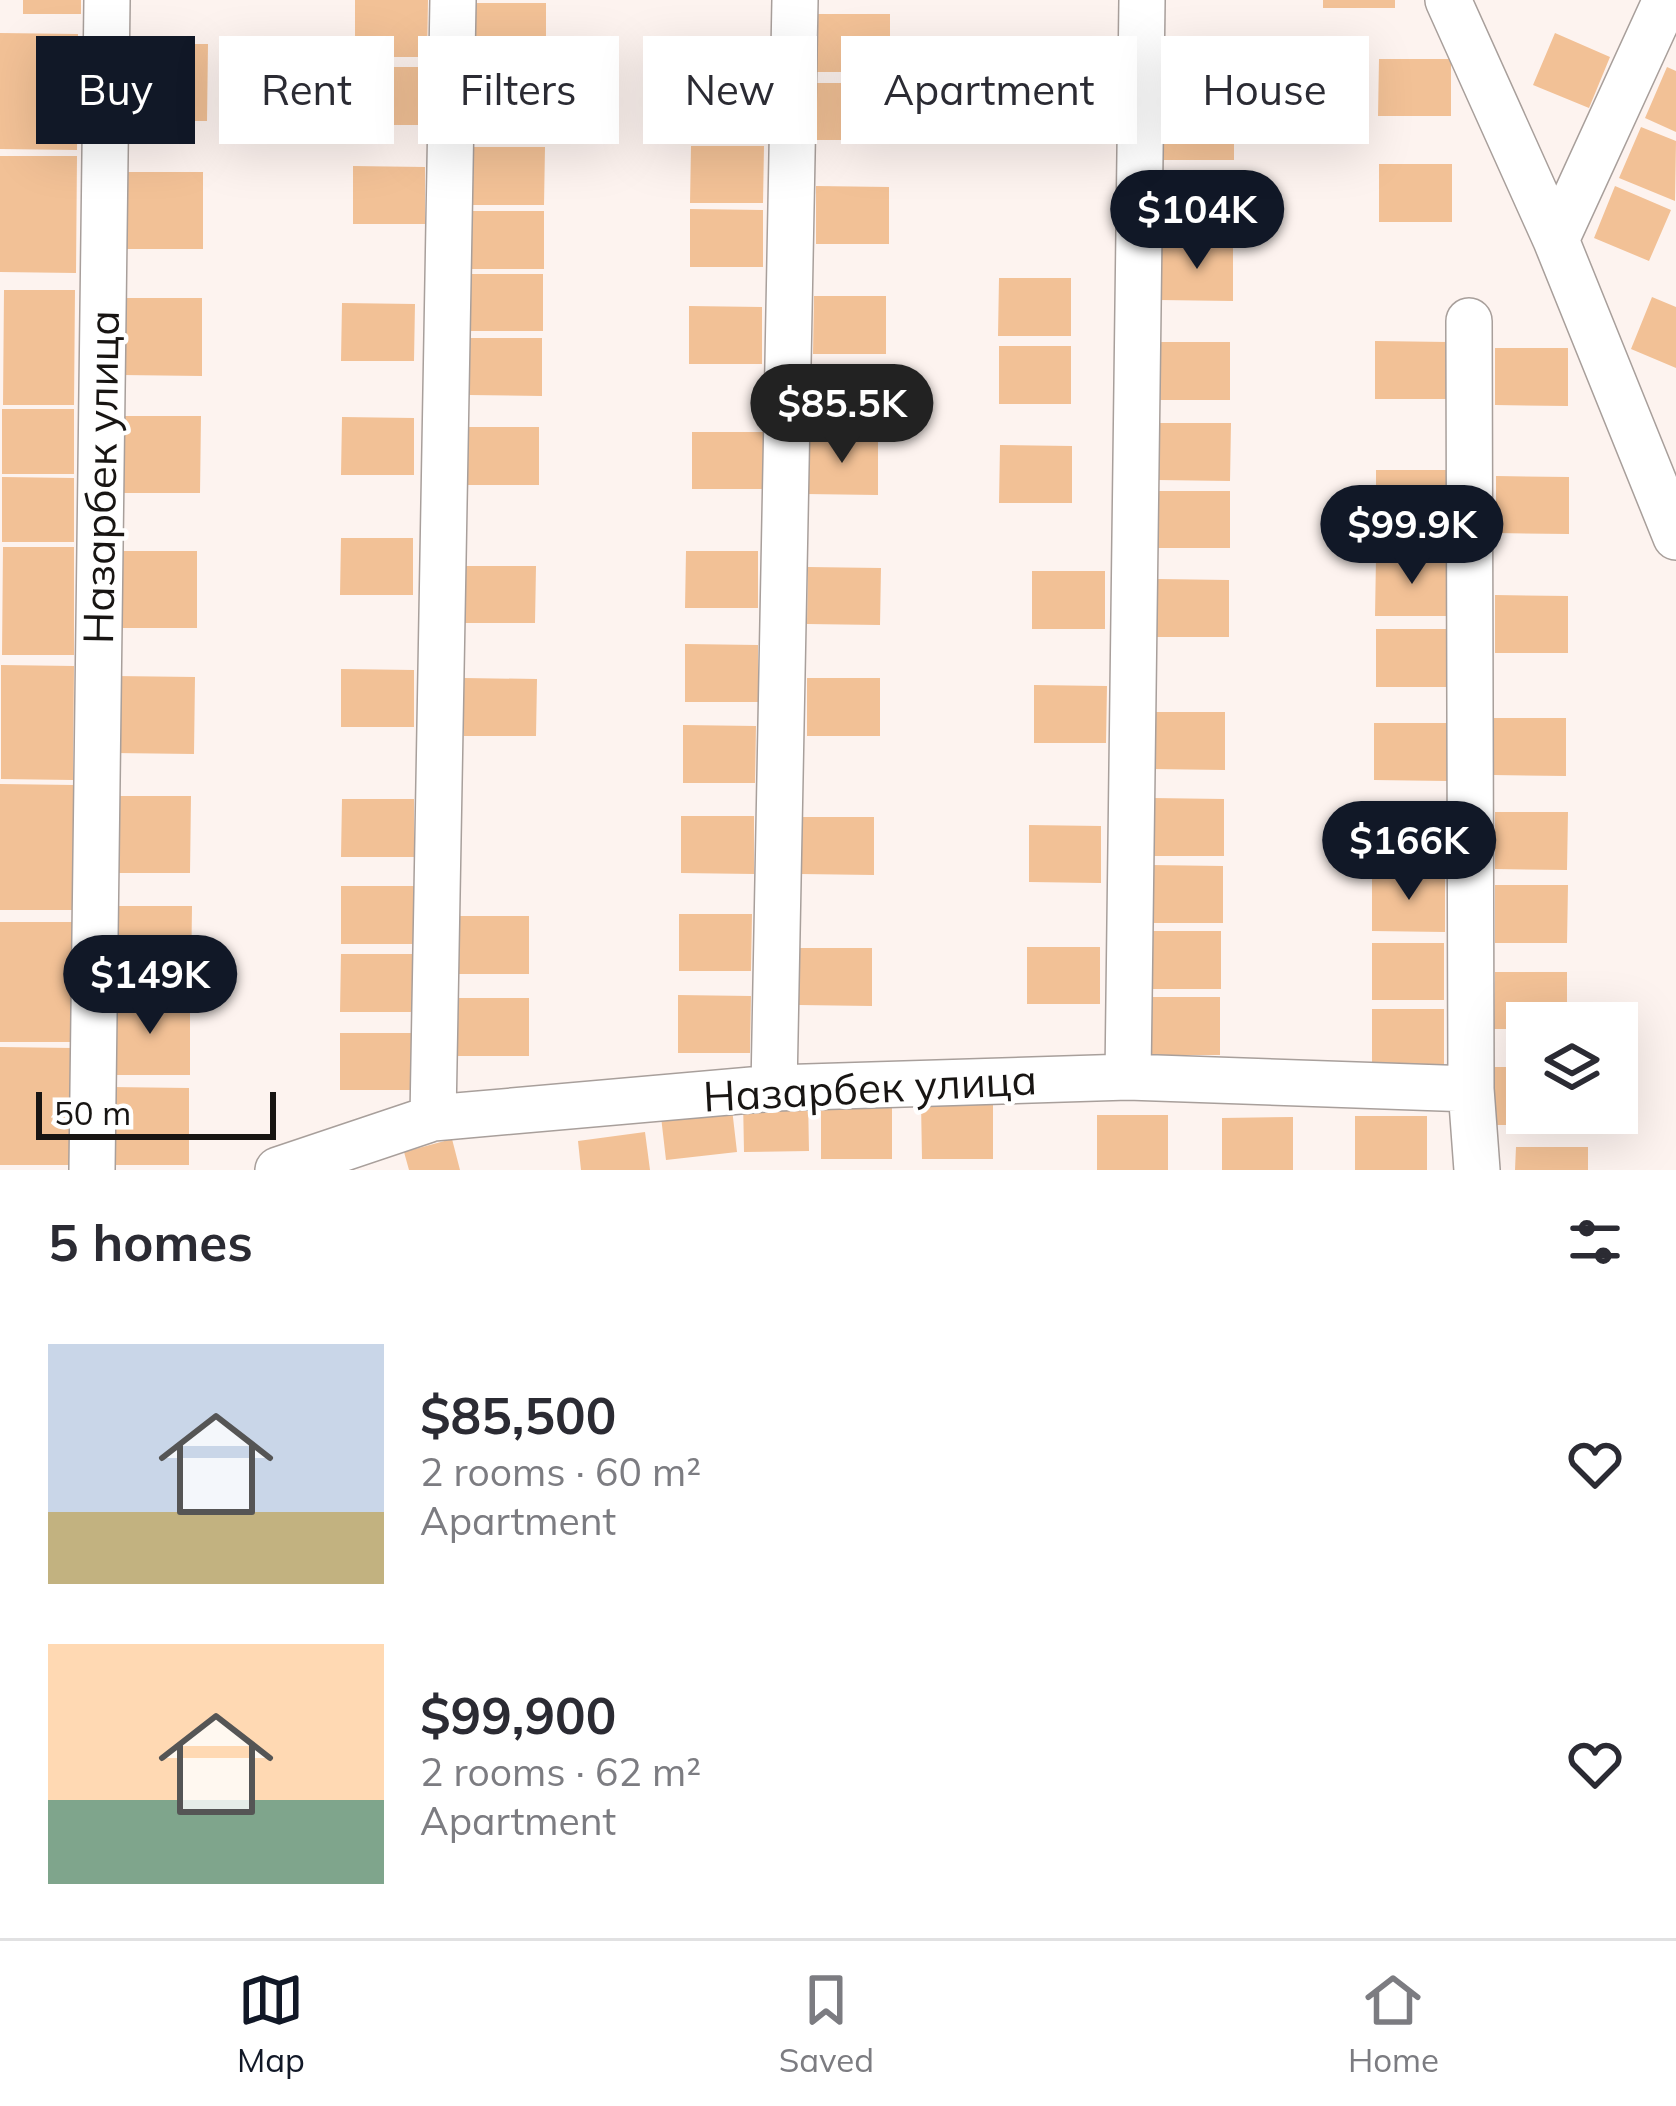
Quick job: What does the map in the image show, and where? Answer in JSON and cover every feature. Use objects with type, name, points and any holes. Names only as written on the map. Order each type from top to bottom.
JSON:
[{"type":"street","name":"Назарбек улица","points":[[92,1170],[107,0]]},
{"type":"street","points":[[433,1118],[452,0]]},
{"type":"street","points":[[774,1088],[795,0]]},
{"type":"street","points":[[1128,1077],[1142,0]]},
{"type":"street","points":[[1448,0],[1556,240],[1676,537]]},
{"type":"street","points":[[1556,240],[1666,0]]},
{"type":"street","points":[[1469,321],[1471,1089],[1477,1170]]},
{"type":"street","name":"Назарбек улица","points":[[278,1170],[433,1118],[774,1088],[1128,1077],[1471,1089]]},
{"type":"building","points":[[23,0],[81,0],[81,14],[23,14]]},
{"type":"building","points":[[355,0],[428,0],[427,36],[418,36],[418,57],[394,57],[394,36],[355,36]]},
{"type":"building","points":[[1323,0],[1395,0],[1395,8],[1323,8]]},
{"type":"building","points":[[473,3],[546,3],[546,36],[473,36]]},
{"type":"building","points":[[817,14],[890,14],[890,36],[841,36],[841,72],[817,72]]},
{"type":"building","points":[[0,33],[78,34],[36,36],[36,144],[77,144],[77,150],[0,149]]},
{"type":"building","points":[[1555,33],[1610,57],[1589,108],[1533,85]]},
{"type":"building","points":[[195,44],[208,44],[207,121],[195,121]]},
{"type":"building","points":[[1379,59],[1451,59],[1451,116],[1378,116]]},
{"type":"building","points":[[394,67],[418,67],[418,125],[394,125]]},
{"type":"building","points":[[1667,67],[1676,71],[1676,132],[1645,118]]},
{"type":"building","points":[[817,83],[841,83],[841,140],[817,140]]},
{"type":"building","points":[[1641,127],[1676,141],[1675,201],[1619,178]]},
{"type":"building","points":[[1161,144],[1234,144],[1234,160],[1161,160]]},
{"type":"building","points":[[691,146],[764,146],[763,203],[690,203]]},
{"type":"building","points":[[472,147],[545,147],[544,205],[472,205]]},
{"type":"building","points":[[0,156],[77,156],[76,273],[0,272]]},
{"type":"building","points":[[1379,164],[1452,164],[1452,222],[1379,222]]},
{"type":"building","points":[[353,166],[425,167],[425,224],[353,224]]},
{"type":"building","points":[[124,172],[203,172],[203,249],[124,249]]},
{"type":"building","points":[[1161,176],[1233,176],[1233,234],[1161,233]]},
{"type":"building","points":[[816,186],[889,187],[889,244],[816,244]]},
{"type":"building","points":[[1615,186],[1671,210],[1649,261],[1594,238]]},
{"type":"building","points":[[690,209],[763,210],[763,267],[690,267]]},
{"type":"building","points":[[471,211],[544,211],[544,269],[471,269]]},
{"type":"building","points":[[1160,243],[1233,244],[1233,301],[1160,300]]},
{"type":"building","points":[[470,274],[543,274],[543,331],[470,331]]},
{"type":"building","points":[[999,278],[1071,278],[1071,336],[998,336]]},
{"type":"building","points":[[4,290],[75,290],[74,405],[3,405]]},
{"type":"building","points":[[814,296],[886,296],[886,354],[813,354]]},
{"type":"building","points":[[1652,297],[1676,307],[1676,368],[1631,349]]},
{"type":"building","points":[[122,298],[202,298],[202,376],[122,375]]},
{"type":"building","points":[[342,303],[415,304],[414,361],[341,361]]},
{"type":"building","points":[[689,306],[762,307],[762,364],[689,364]]},
{"type":"building","points":[[470,338],[542,338],[542,396],[469,395]]},
{"type":"building","points":[[1375,341],[1448,342],[1447,399],[1375,399]]},
{"type":"building","points":[[1158,342],[1230,342],[1230,400],[1157,400]]},
{"type":"building","points":[[999,346],[1071,346],[1071,404],[999,404]]},
{"type":"building","points":[[1495,348],[1568,348],[1568,406],[1495,405]]},
{"type":"building","points":[[2,409],[74,409],[74,474],[2,474]]},
{"type":"building","points":[[121,416],[201,416],[200,493],[121,493]]},
{"type":"building","points":[[342,417],[414,418],[414,475],[341,475]]},
{"type":"building","points":[[1158,423],[1231,423],[1230,481],[1158,480]]},
{"type":"building","points":[[466,427],[539,427],[539,485],[466,485]]},
{"type":"building","points":[[692,432],[765,432],[764,489],[692,489]]},
{"type":"building","points":[[806,437],[878,437],[878,495],[806,494]]},
{"type":"building","points":[[1000,445],[1072,446],[1072,503],[999,503]]},
{"type":"building","points":[[1376,470],[1448,470],[1448,528],[1376,527]]},
{"type":"building","points":[[1496,476],[1569,477],[1569,534],[1496,533]]},
{"type":"building","points":[[2,477],[74,478],[74,542],[2,542]]},
{"type":"building","points":[[1158,491],[1230,491],[1230,548],[1157,548]]},
{"type":"building","points":[[341,538],[413,538],[413,595],[340,595]]},
{"type":"building","points":[[3,547],[74,547],[74,655],[2,655]]},
{"type":"building","points":[[118,551],[197,551],[197,628],[117,628]]},
{"type":"building","points":[[686,551],[758,551],[758,608],[685,608]]},
{"type":"building","points":[[1376,558],[1448,558],[1448,616],[1375,616]]},
{"type":"building","points":[[463,566],[536,566],[535,623],[463,623]]},
{"type":"building","points":[[808,567],[881,568],[880,625],[807,624]]},
{"type":"building","points":[[1032,571],[1105,571],[1105,629],[1032,629]]},
{"type":"building","points":[[1157,579],[1229,580],[1229,637],[1157,637]]},
{"type":"building","points":[[1495,595],[1568,596],[1568,653],[1495,653]]},
{"type":"building","points":[[1376,629],[1449,629],[1448,687],[1376,687]]},
{"type":"building","points":[[685,644],[758,645],[758,702],[685,702]]},
{"type":"building","points":[[1,665],[74,666],[73,780],[1,779]]},
{"type":"building","points":[[341,669],[414,670],[414,727],[341,727]]},
{"type":"building","points":[[115,676],[195,677],[194,754],[114,753]]},
{"type":"building","points":[[464,678],[537,679],[536,736],[464,736]]},
{"type":"building","points":[[807,678],[880,678],[880,736],[807,736]]},
{"type":"building","points":[[1034,685],[1107,686],[1106,743],[1034,743]]},
{"type":"building","points":[[1152,712],[1225,712],[1225,770],[1152,769]]},
{"type":"building","points":[[1493,718],[1566,718],[1566,776],[1493,775]]},
{"type":"building","points":[[1374,723],[1447,723],[1447,781],[1374,780]]},
{"type":"building","points":[[683,725],[756,726],[755,783],[683,783]]},
{"type":"building","points":[[0,784],[74,785],[73,910],[0,910]]},
{"type":"building","points":[[111,796],[191,796],[190,873],[111,873]]},
{"type":"building","points":[[1152,798],[1224,799],[1224,856],[1151,856]]},
{"type":"building","points":[[342,799],[414,799],[414,857],[341,857]]},
{"type":"building","points":[[1372,809],[1445,809],[1445,866],[1372,866]]},
{"type":"building","points":[[1495,812],[1568,812],[1567,870],[1495,869]]},
{"type":"building","points":[[681,816],[754,816],[754,874],[681,873]]},
{"type":"building","points":[[801,817],[874,817],[874,875],[801,874]]},
{"type":"building","points":[[1029,825],[1101,826],[1101,883],[1029,882]]},
{"type":"building","points":[[1150,865],[1223,866],[1223,923],[1150,923]]},
{"type":"building","points":[[1372,874],[1445,874],[1445,932],[1372,931]]},
{"type":"building","points":[[1495,885],[1568,885],[1567,943],[1495,943]]},
{"type":"building","points":[[341,886],[414,886],[413,944],[341,944]]},
{"type":"building","points":[[112,906],[192,906],[191,983],[112,983]]},
{"type":"building","points":[[679,914],[752,914],[751,971],[679,971]]},
{"type":"building","points":[[456,916],[529,916],[529,974],[456,974]]},
{"type":"building","points":[[0,922],[73,922],[72,1042],[0,1042]]},
{"type":"building","points":[[1148,931],[1221,931],[1221,989],[1148,989]]},
{"type":"building","points":[[1372,943],[1444,943],[1444,1000],[1372,1000]]},
{"type":"building","points":[[1027,947],[1100,947],[1100,1004],[1027,1004]]},
{"type":"building","points":[[799,948],[872,948],[872,1006],[799,1005]]},
{"type":"building","points":[[341,954],[413,954],[413,1012],[340,1012]]},
{"type":"building","points":[[1495,972],[1567,972],[1567,1002],[1506,1002],[1506,1029],[1494,1029]]},
{"type":"building","points":[[678,995],[751,996],[750,1053],[678,1053]]},
{"type":"building","points":[[1147,997],[1220,997],[1220,1055],[1147,1055]]},
{"type":"building","points":[[110,998],[190,998],[190,1075],[110,1075]]},
{"type":"building","points":[[456,998],[529,998],[529,1056],[456,1056]]},
{"type":"building","points":[[1372,1009],[1444,1009],[1444,1066],[1372,1066]]},
{"type":"building","points":[[340,1033],[412,1033],[412,1090],[340,1090]]},
{"type":"building","points":[[0,1047],[72,1048],[71,1165],[0,1165]]},
{"type":"building","points":[[1494,1067],[1506,1067],[1506,1125],[1494,1125]]},
{"type":"building","points":[[110,1087],[189,1088],[189,1165],[109,1165]]},
{"type":"building","points":[[808,1097],[809,1151],[744,1152],[743,1099]]},
{"type":"building","points":[[731,1100],[737,1152],[666,1160],[660,1108]]},
{"type":"building","points":[[821,1103],[892,1103],[892,1159],[821,1159]]},
{"type":"building","points":[[921,1103],[993,1103],[993,1159],[922,1159]]},
{"type":"building","points":[[1097,1115],[1168,1115],[1168,1170],[1097,1170]]},
{"type":"building","points":[[1355,1116],[1427,1116],[1427,1170],[1355,1170]]},
{"type":"building","points":[[1293,1117],[1293,1170],[1222,1170],[1222,1118]]},
{"type":"building","points":[[645,1132],[650,1170],[581,1170],[578,1141]]},
{"type":"building","points":[[452,1139],[460,1170],[409,1170],[404,1152]]},
{"type":"building","points":[[1516,1147],[1588,1147],[1588,1170],[1515,1170]]}]
